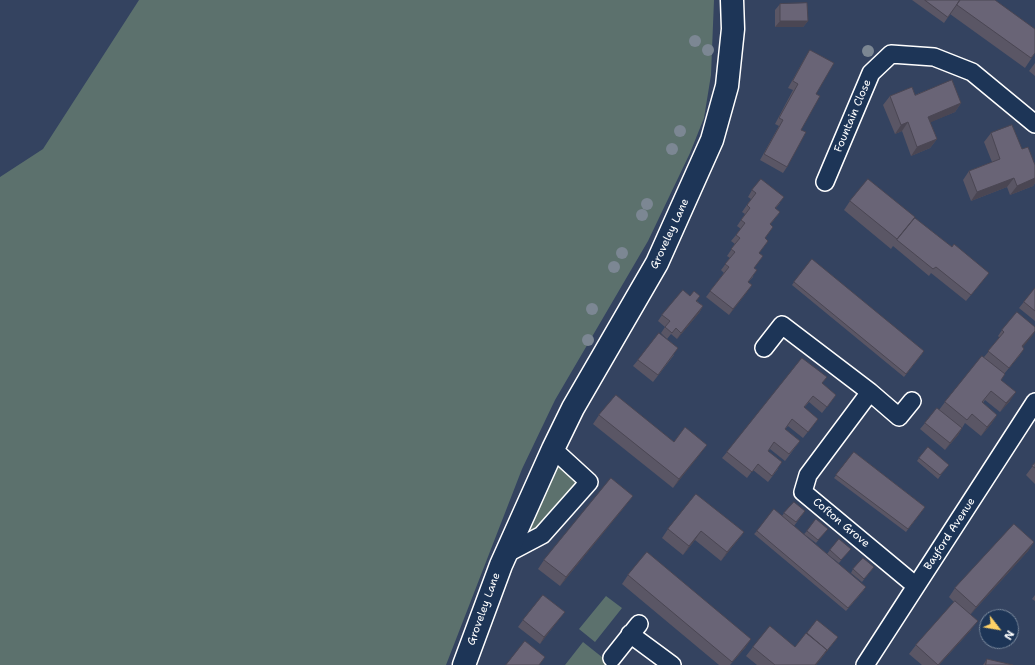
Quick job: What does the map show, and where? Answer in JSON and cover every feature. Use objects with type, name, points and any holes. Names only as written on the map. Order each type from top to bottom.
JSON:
[{"type":"main road","name":"Groveley Lane","points":[[464,665],[506,554],[553,449],[573,408],[658,263],[712,140],[727,86],[733,29],[732,0]]},
{"type":"street","name":"Fountain Close","points":[[825,182],[871,73],[891,54],[934,57],[972,72],[1035,124]]},
{"type":"street","points":[[764,348],[782,325],[870,392],[900,417],[912,401]]},
{"type":"street","name":"Cofton Grove","points":[[870,392],[808,475],[803,492],[916,586]]},
{"type":"street","name":"Bayford Avenue","points":[[865,665],[1035,402]]},
{"type":"street","points":[[506,554],[542,535],[589,482],[553,449]]},
{"type":"street","points":[[612,658],[634,629],[672,665]]},
{"type":"green space","points":[[139,0],[714,0],[711,75],[704,118],[690,153],[648,241],[555,400],[522,469],[446,665],[0,665],[0,177],[43,149]]},
{"type":"green space","points":[[558,465],[582,486],[538,533],[527,534]]},
{"type":"green space","points":[[606,596],[622,608],[595,642],[579,629]]},
{"type":"green space","points":[[583,642],[612,665],[565,665]]},
{"type":"building","points":[[925,0],[960,0],[948,17]]},
{"type":"building","points":[[960,0],[995,0],[1035,29],[1035,53],[1031,58],[957,5]]},
{"type":"building","points":[[807,3],[808,21],[780,21],[780,4]]},
{"type":"building","points":[[810,50],[834,63],[816,94],[820,96],[801,130],[806,132],[787,167],[764,154],[783,120],[779,118],[798,84],[793,81]]},
{"type":"building","points":[[952,80],[961,103],[928,117],[937,139],[917,147],[908,122],[901,125],[890,96],[912,87],[915,95]]},
{"type":"building","points":[[1012,125],[1022,149],[1028,147],[1035,165],[1035,178],[1017,186],[1014,178],[977,192],[969,171],[1000,159],[991,133]]},
{"type":"building","points":[[761,179],[784,197],[775,208],[780,212],[770,224],[773,227],[765,238],[768,241],[759,253],[763,256],[754,268],[757,270],[748,282],[752,285],[733,309],[710,291],[729,267],[725,264],[735,252],[731,249],[740,238],[736,235],[745,223],[741,220],[750,208],[747,205],[756,193],[752,190]]},
{"type":"building","points":[[868,179],[915,217],[897,239],[850,201]]},
{"type":"building","points":[[915,218],[952,247],[954,244],[989,273],[971,295],[936,267],[933,269],[897,240]]},
{"type":"building","points":[[812,259],[924,351],[906,374],[794,282]]},
{"type":"building","points":[[1035,288],[1035,311],[1024,302]]},
{"type":"building","points":[[683,290],[690,296],[694,291],[700,296],[696,301],[703,306],[681,333],[676,328],[672,333],[665,327],[670,321],[662,315]]},
{"type":"building","points":[[1017,312],[1035,327],[1035,331],[1022,346],[1024,349],[1009,368],[988,351],[1004,332],[1002,330]]},
{"type":"building","points":[[659,333],[678,348],[658,375],[638,360]]},
{"type":"building","points":[[982,356],[1005,374],[1001,380],[1016,392],[1006,403],[991,391],[982,402],[997,415],[987,427],[972,414],[967,420],[945,402]]},
{"type":"building","points":[[802,358],[827,377],[822,383],[836,395],[827,407],[813,396],[804,407],[818,419],[808,432],[792,419],[785,429],[800,441],[789,454],[774,442],[768,451],[782,462],[772,476],[758,464],[752,472],[727,452]]},
{"type":"building","points":[[616,395],[674,442],[685,427],[707,445],[679,479],[599,415]]},
{"type":"building","points":[[937,408],[962,428],[950,443],[925,423]]},
{"type":"building","points":[[928,447],[949,465],[940,475],[919,458]]},
{"type":"building","points":[[854,452],[925,507],[908,529],[836,475]]},
{"type":"building","points":[[611,478],[633,496],[566,577],[544,560]]},
{"type":"building","points":[[696,494],[744,532],[727,552],[701,531],[689,546],[668,529]]},
{"type":"building","points":[[794,502],[805,511],[796,522],[784,513]]},
{"type":"building","points":[[774,509],[866,587],[848,608],[757,531]]},
{"type":"building","points":[[816,519],[828,529],[818,540],[807,531]]},
{"type":"building","points":[[1014,524],[1034,542],[976,607],[955,588]]},
{"type":"building","points":[[839,539],[851,549],[841,560],[830,550]]},
{"type":"building","points":[[647,552],[751,639],[732,662],[628,575]]},
{"type":"building","points":[[863,558],[874,567],[864,579],[853,569]]},
{"type":"building","points":[[543,595],[565,612],[544,637],[523,620]]},
{"type":"building","points":[[955,601],[978,621],[938,665],[916,645]]},
{"type":"building","points":[[817,620],[838,637],[825,653],[827,650],[807,633]]},
{"type":"building","points":[[770,626],[795,647],[806,633],[827,650],[815,665],[775,665],[753,647]]},
{"type":"building","points":[[525,641],[545,657],[539,665],[506,665]]},
{"type":"building","points":[[987,659],[1013,665],[986,665]]}]
